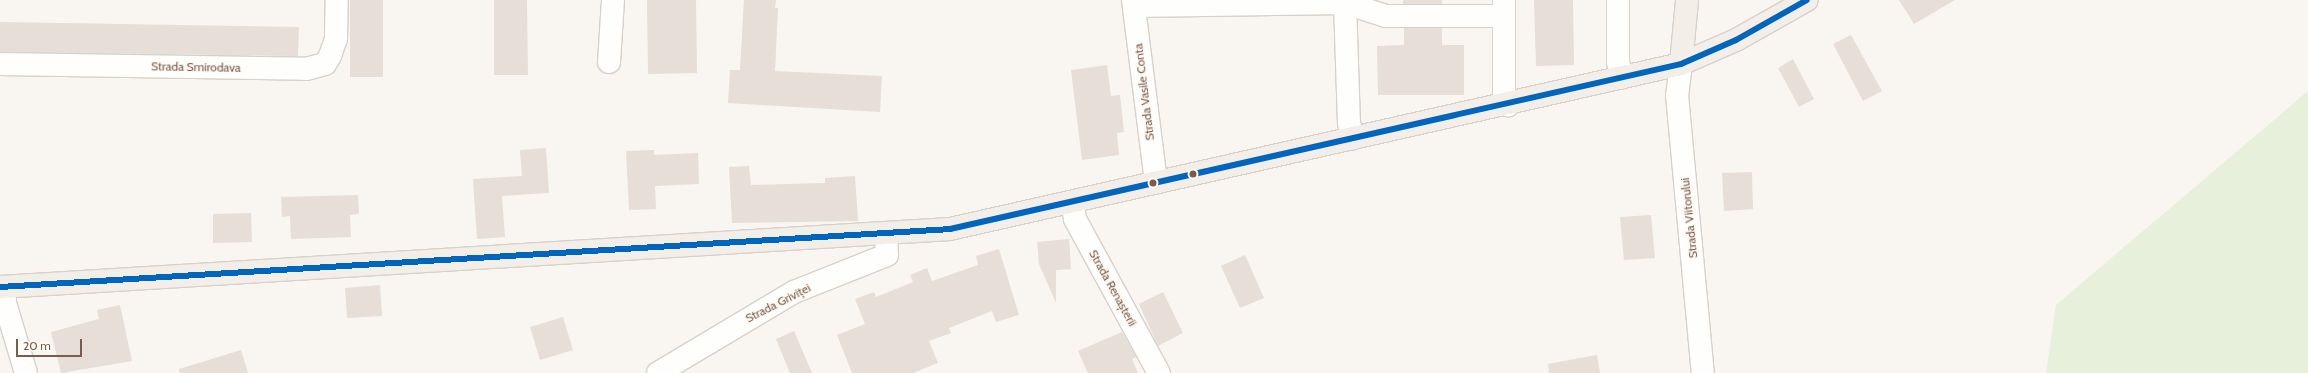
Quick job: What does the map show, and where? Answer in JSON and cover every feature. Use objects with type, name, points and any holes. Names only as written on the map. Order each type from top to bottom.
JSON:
[{"type":"main road","points":[[1681,64],[1687,0]]},
{"type":"main road","points":[[2,287],[886,236],[950,229],[1353,138],[1508,105],[1681,64],[1736,40],[1807,0]]},
{"type":"street","name":"Strada Smirodava","points":[[0,64],[306,69],[325,64],[330,56],[336,39],[337,0]]},
{"type":"street","points":[[609,62],[613,0]]},
{"type":"street","points":[[1618,0],[1618,62],[1622,78]]},
{"type":"street","points":[[1345,2],[1349,123],[1353,138]]},
{"type":"street","points":[[1133,3],[1345,2],[1386,8],[1503,8],[1504,91],[1508,105]]},
{"type":"street","name":"Strada Vasile Conta","points":[[1133,3],[1156,183]]},
{"type":"street","name":"Strada Viitorului","points":[[1681,64],[1677,95],[1703,373]]},
{"type":"street","name":"Strada Renașterii","points":[[1072,202],[1075,218],[1159,373]]},
{"type":"street","name":"Strada Griviței","points":[[658,373],[794,292],[887,255],[886,236]]},
{"type":"street","points":[[2,287],[5,303],[26,373]]},
{"type":"green space","points":[[2308,91],[2308,373],[2046,373],[2056,305]]},
{"type":"building","points":[[350,0],[383,0],[383,77],[350,77]]},
{"type":"building","points":[[494,0],[527,0],[528,75],[494,75]]},
{"type":"building","points":[[647,0],[696,0],[697,73],[648,74]]},
{"type":"building","points":[[744,0],[776,0],[775,8],[778,8],[775,71],[882,76],[880,112],[728,103],[730,70],[740,70]]},
{"type":"building","points":[[1403,0],[1442,0],[1442,4],[1403,4]]},
{"type":"building","points":[[1534,0],[1573,0],[1574,65],[1536,66]]},
{"type":"building","points":[[1899,0],[1955,0],[1914,24]]},
{"type":"building","points":[[0,22],[299,27],[298,56],[0,52]]},
{"type":"building","points":[[1404,28],[1442,28],[1442,45],[1464,45],[1464,95],[1378,95],[1377,46],[1404,45]]},
{"type":"building","points":[[1851,35],[1882,91],[1863,101],[1833,44]]},
{"type":"building","points":[[1793,59],[1814,99],[1799,107],[1778,68]]},
{"type":"building","points":[[1107,65],[1111,96],[1120,95],[1124,132],[1117,133],[1119,155],[1082,160],[1071,70]]},
{"type":"building","points":[[546,148],[549,193],[502,196],[505,237],[477,239],[473,179],[522,176],[520,150]]},
{"type":"building","points":[[654,150],[654,155],[698,153],[699,184],[655,186],[656,209],[629,210],[626,151]]},
{"type":"building","points":[[749,166],[751,185],[825,183],[825,178],[855,176],[858,221],[732,223],[729,167]]},
{"type":"building","points":[[1752,172],[1753,209],[1724,211],[1722,173]]},
{"type":"building","points":[[358,195],[359,214],[350,215],[351,237],[291,239],[290,216],[282,217],[281,197]]},
{"type":"building","points":[[251,213],[252,242],[213,243],[213,214]]},
{"type":"building","points":[[1651,215],[1655,258],[1624,260],[1620,217]]},
{"type":"building","points":[[1069,239],[1071,269],[1056,270],[1056,303],[1039,264],[1037,242]]},
{"type":"building","points":[[999,249],[1019,315],[996,322],[992,311],[949,328],[951,333],[929,341],[938,363],[913,373],[852,373],[837,335],[865,324],[855,299],[874,292],[876,297],[913,282],[910,275],[927,268],[932,281],[978,265],[976,256]]},
{"type":"building","points":[[1245,255],[1264,298],[1240,308],[1221,266]]},
{"type":"building","points":[[380,285],[382,316],[347,318],[345,288]]},
{"type":"building","points":[[1163,292],[1183,333],[1158,346],[1139,304]]},
{"type":"building","points":[[120,305],[132,361],[61,373],[51,332],[99,319],[97,310]]},
{"type":"building","points":[[563,317],[573,350],[540,360],[530,327]]},
{"type":"building","points":[[794,331],[812,373],[790,373],[776,339]]},
{"type":"building","points":[[1122,332],[1136,357],[1132,359],[1138,373],[1088,373],[1078,351]]},
{"type":"building","points":[[241,350],[248,373],[180,373],[179,369]]},
{"type":"building","points":[[1597,355],[1600,373],[1549,373],[1548,364]]},
{"type":"transit line","points":[[0,287],[950,229],[1681,64],[1736,40],[1807,0]]}]
